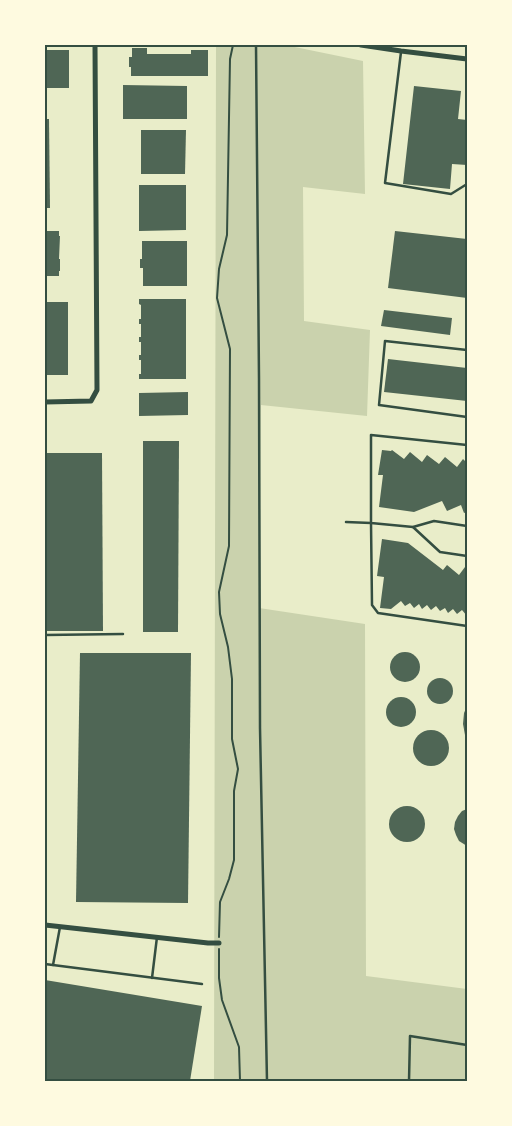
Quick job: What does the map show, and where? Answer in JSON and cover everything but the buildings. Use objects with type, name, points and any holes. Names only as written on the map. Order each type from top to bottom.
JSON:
[{"type":"street","points":[[45,402],[91,401],[97,390],[96,45]]},
{"type":"street","points":[[362,45],[467,59]]},
{"type":"street","points":[[45,925],[219,943]]},
{"type":"lane","points":[[256,45],[260,728],[267,1081]]},
{"type":"lane","points":[[401,51],[385,184],[451,194],[467,184]]},
{"type":"lane","points":[[467,350],[385,341],[379,405],[467,417]]},
{"type":"lane","points":[[467,445],[371,435],[372,606],[378,613],[467,626]]},
{"type":"lane","points":[[346,522],[413,527],[434,521],[467,526]]},
{"type":"lane","points":[[413,527],[440,552],[467,556]]},
{"type":"lane","points":[[45,635],[123,634]]},
{"type":"lane","points":[[53,965],[60,926]]},
{"type":"lane","points":[[152,978],[157,937]]},
{"type":"lane","points":[[45,964],[202,984]]},
{"type":"lane","points":[[409,1081],[410,1036],[467,1045]]},
{"type":"path","points":[[233,45],[230,59],[227,235],[219,269],[217,298],[230,349],[229,546],[219,592],[220,614],[228,647],[232,679],[232,740],[238,769],[234,790],[234,860],[220,902],[219,978],[222,1000],[239,1047],[240,1081]]},
{"type":"green space","points":[[216,45],[285,45],[363,61],[365,194],[303,187],[304,321],[370,330],[367,416],[261,405],[259,608],[365,624],[366,976],[467,989],[467,1081],[214,1081]]}]
